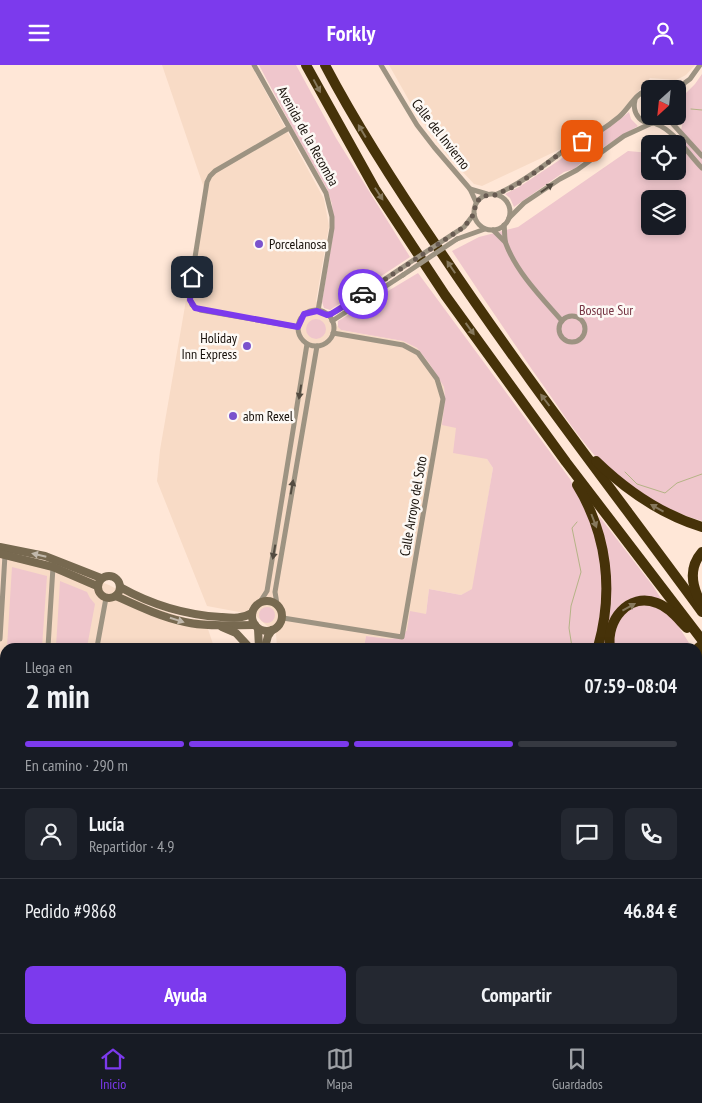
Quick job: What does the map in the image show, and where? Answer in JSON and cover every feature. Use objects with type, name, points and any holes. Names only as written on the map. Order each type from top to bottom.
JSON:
[{"type":"highway","points":[[306,65],[375,189],[446,295],[566,462],[702,640]]},
{"type":"highway","points":[[325,65],[342,97],[396,186],[514,359],[628,514],[702,605]]},
{"type":"highway","points":[[574,439],[612,477],[633,493],[667,514],[702,527]]},
{"type":"highway","points":[[566,462],[566,468],[592,513],[602,546],[607,579],[607,595],[606,610],[599,643]]},
{"type":"highway","points":[[702,552],[694,565],[692,581],[702,605]]},
{"type":"highway","points":[[672,570],[702,612]]},
{"type":"highway","points":[[669,597],[697,643]]},
{"type":"highway","points":[[610,643],[610,633],[615,618],[626,607],[638,602],[652,602],[663,606],[687,628]]},
{"type":"street","name":"Avenida de la Recomba","points":[[254,65],[326,193],[332,217],[332,228],[318,311]]},
{"type":"street","name":"Calle del Invierno","points":[[382,65],[398,96],[422,132],[470,189],[476,202]]},
{"type":"street","points":[[686,82],[700,65]]},
{"type":"street","points":[[485,229],[477,223],[474,214],[476,202],[483,196],[495,195],[515,186],[567,148],[582,141],[619,117],[641,93]]},
{"type":"street","points":[[636,97],[634,106],[636,115],[641,120]]},
{"type":"street","points":[[327,315],[337,311],[400,269],[455,237],[485,229],[493,230],[504,225],[524,203],[560,179],[577,171],[624,136],[651,125]]},
{"type":"street","points":[[656,125],[671,133],[702,168]]},
{"type":"street","points":[[674,125],[702,157]]},
{"type":"street","points":[[289,128],[215,171],[210,176],[207,182],[189,295],[192,305],[200,310],[298,327]]},
{"type":"street","points":[[470,189],[488,195]]},
{"type":"street","points":[[495,195],[505,200],[510,211],[509,218]]},
{"type":"street","points":[[332,321],[403,275],[455,237],[474,214]]},
{"type":"street","points":[[504,225],[506,242],[517,265],[562,321]]},
{"type":"street","points":[[493,230],[506,242]]},
{"type":"street","points":[[318,311],[327,315],[332,321],[333,333],[327,341],[317,346],[307,344],[300,337],[298,327],[304,314],[318,311]]},
{"type":"street","points":[[571,316],[580,319],[584,324],[585,331],[581,339],[572,343],[563,340],[559,328],[562,321],[571,316]]},
{"type":"street","name":"Calle Arroyo del Soto","points":[[282,618],[402,637],[404,627],[442,399],[437,379],[418,353],[403,345],[333,333]]},
{"type":"street","points":[[259,643],[260,635],[252,613],[267,591],[307,344]]},
{"type":"street","points":[[277,604],[275,592],[317,346]]},
{"type":"street","points":[[0,547],[45,556],[101,578]]},
{"type":"street","points":[[0,639],[3,554],[53,567],[97,587],[100,594],[106,598],[116,596],[146,610],[185,622],[256,627],[267,631],[279,626],[282,618],[281,608],[269,600],[260,602]]},
{"type":"street","points":[[48,643],[53,567]]},
{"type":"street","points":[[97,587],[101,578],[108,575],[115,577],[120,583],[116,596]]},
{"type":"street","points":[[120,587],[162,607],[196,616],[240,619],[252,613]]},
{"type":"street","points":[[99,643],[106,598]]},
{"type":"street","points":[[216,624],[236,633],[246,643]]},
{"type":"street","points":[[266,643],[272,630]]},
{"type":"shaded area","points":[[162,65],[251,65],[324,199],[329,226],[316,301],[341,330],[403,341],[417,348],[444,387],[445,398],[456,428],[487,459],[493,468],[473,589],[461,595],[429,589],[426,614],[407,630],[402,637],[390,639],[366,636],[365,643],[277,643],[276,634],[255,615],[207,606],[157,481],[160,450],[205,191]]},
{"type":"shaded area","points":[[389,65],[695,65],[686,75],[676,80],[650,78],[648,80],[641,80],[641,88],[617,116],[584,138],[482,186],[474,184],[447,155],[415,111]]},
{"type":"shaded area","points":[[0,551],[53,563],[109,585],[149,606],[186,618],[205,620],[213,643],[0,643]]},
{"type":"green space","points":[[259,65],[296,65],[336,138],[410,257],[330,310],[324,308],[322,302],[334,229],[332,204],[327,189]]},
{"type":"green space","name":"Bosque Sur","points":[[702,74],[702,521],[674,511],[645,496],[618,477],[596,457],[535,374],[452,251],[479,237],[518,227],[628,151],[641,152],[641,180],[686,180],[686,135],[680,135],[682,125],[686,125],[686,93]]},
{"type":"green space","points":[[629,112],[631,119],[638,126],[589,156],[574,169],[564,172],[514,207],[510,198],[505,194],[519,187],[561,159],[568,151],[577,148]]},
{"type":"green space","points":[[418,273],[570,479],[595,531],[603,573],[602,611],[596,643],[365,643],[366,636],[390,639],[402,637],[407,630],[410,611],[426,614],[429,589],[461,595],[472,589],[493,468],[487,459],[453,453],[456,428],[442,425],[445,398],[444,387],[417,348],[403,341],[341,330],[338,327],[338,321]]},
{"type":"green space","points":[[316,319],[323,322],[326,329],[323,336],[316,339],[309,336],[306,329],[309,322]]},
{"type":"green space","points":[[599,516],[653,586],[689,643],[601,643],[611,599]]},
{"type":"green space","points":[[12,567],[47,576],[42,643],[7,643]]},
{"type":"green space","points":[[60,581],[87,592],[95,604],[88,643],[56,643]]},
{"type":"green space","points":[[264,607],[270,607],[275,612],[273,621],[264,623],[259,618],[259,612]]},
{"type":"waterway","points":[[691,109],[702,110]]},
{"type":"waterway","points":[[625,472],[637,484],[665,493],[677,483],[702,474]]},
{"type":"waterway","points":[[571,643],[569,628],[571,606],[581,572],[572,528],[577,522]]},
{"type":"way so far","points":[[363,294],[464,227],[474,214],[476,202],[483,196],[495,195],[515,186],[567,148],[582,141]]},
{"type":"place","name":"Porcelanosa","points":[[259,244]]},
{"type":"place","name":"Holiday Inn Express","points":[[247,346]]},
{"type":"place","name":"abm Rexel","points":[[233,416]]},
{"type":"route","points":[[192,277],[189,295],[195,308],[298,327],[304,314],[321,311],[327,315],[331,314],[363,294]]}]
